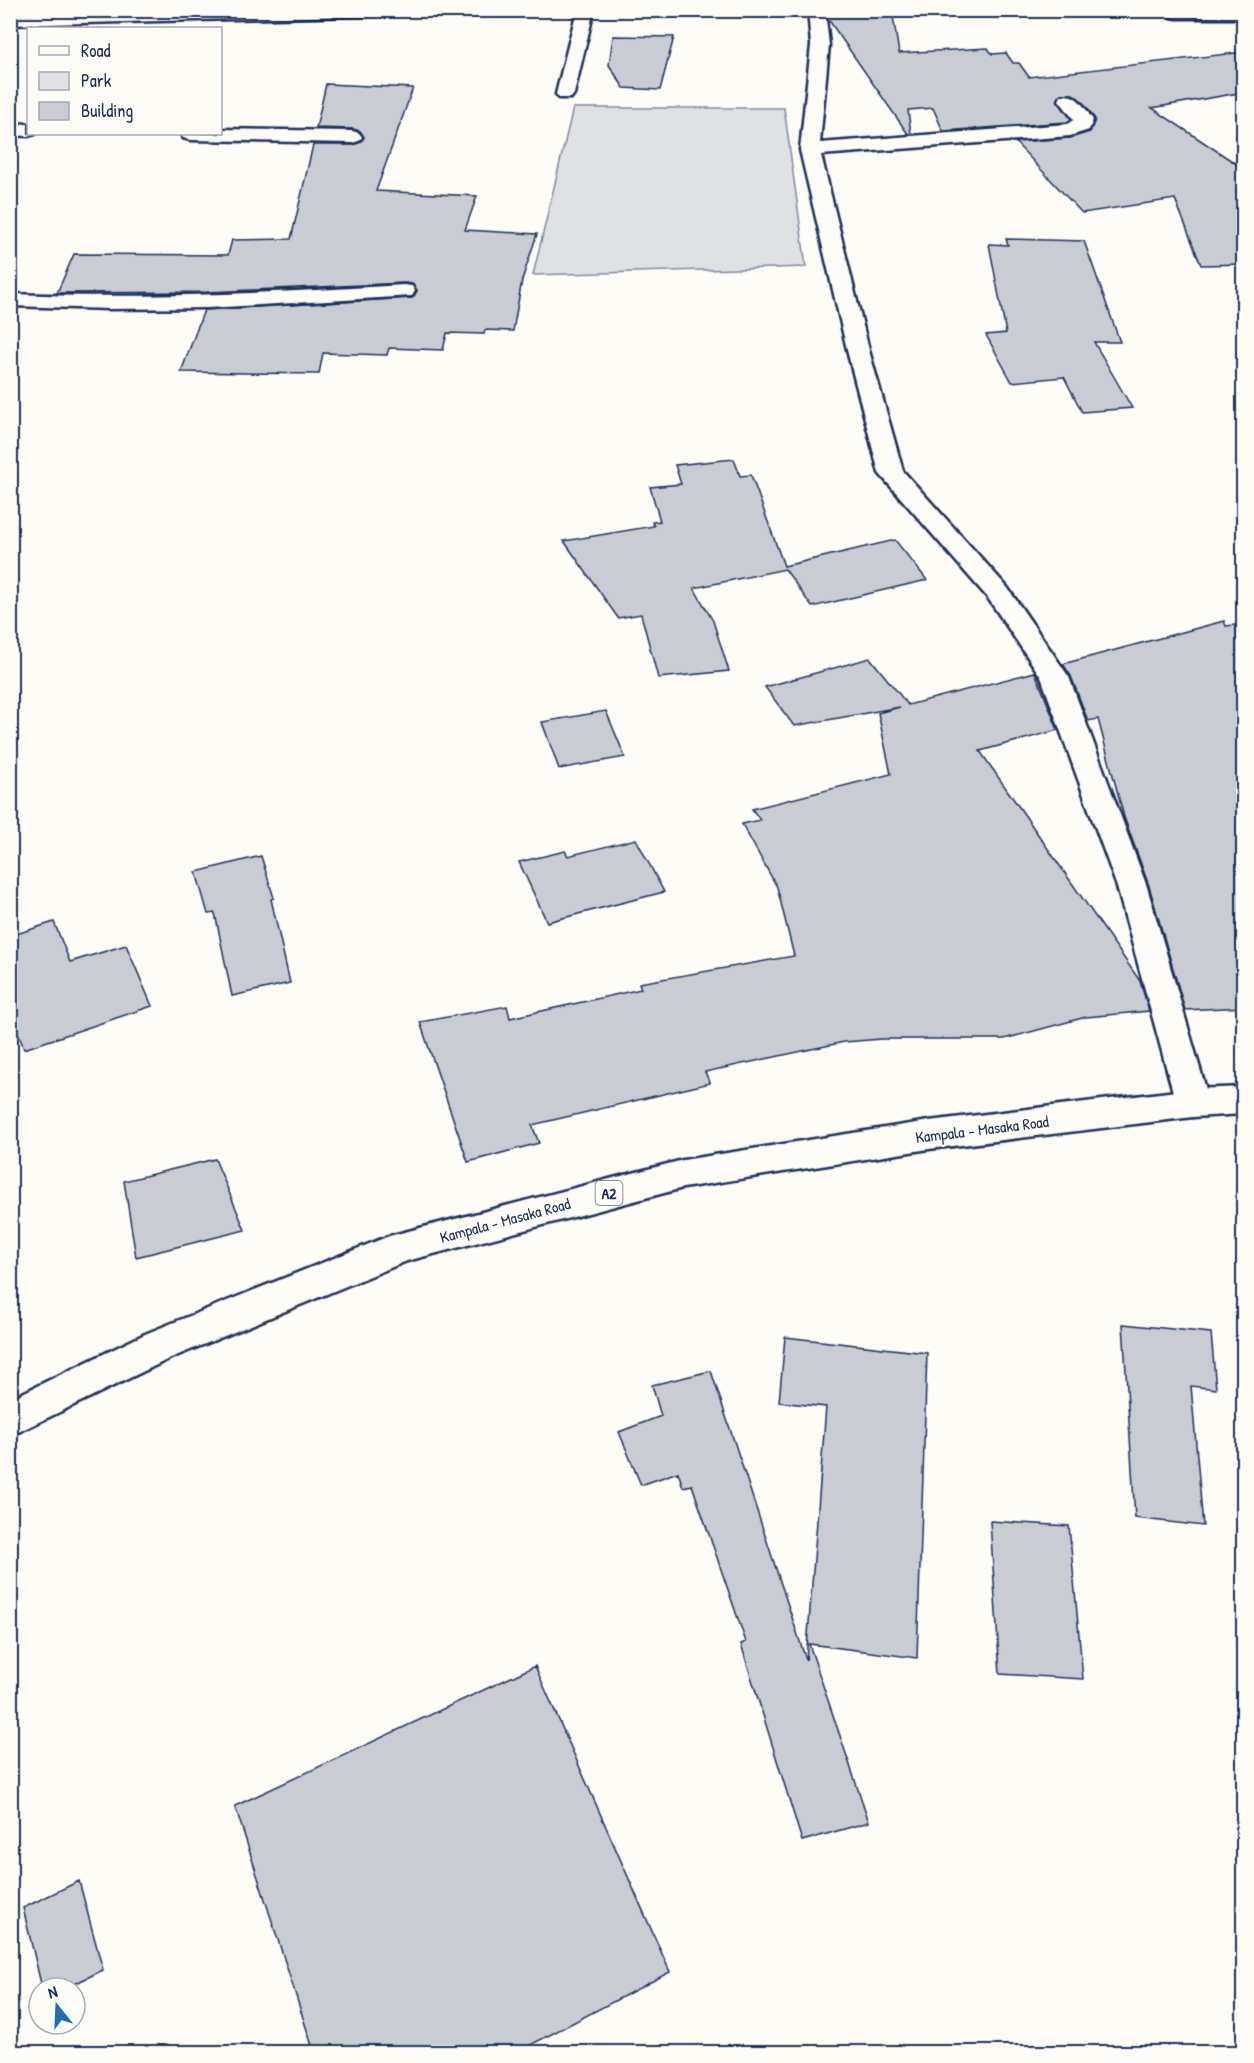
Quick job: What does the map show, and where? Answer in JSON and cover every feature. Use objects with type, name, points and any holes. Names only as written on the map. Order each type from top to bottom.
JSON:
[{"type":"street","points":[[11,21],[289,11],[390,10]]},
{"type":"street","points":[[565,94],[586,10]]},
{"type":"street","points":[[816,10],[820,45],[810,150],[859,354],[891,473],[998,593],[1055,677],[1132,887],[1193,1103]]},
{"type":"street","points":[[1177,13],[1244,13]]},
{"type":"street","points":[[810,150],[1070,130],[1082,126],[1084,120],[1068,100]]},
{"type":"street","points":[[10,129],[27,129]]},
{"type":"street","points":[[222,135],[352,138]]},
{"type":"street","points":[[10,300],[92,305],[180,304],[404,291]]},
{"type":"street","name":"Kampala - Masaka Road","points":[[10,1418],[158,1346],[414,1244],[683,1174],[929,1135],[1193,1103],[1244,1100]]},
{"type":"green space","points":[[573,108],[784,108],[806,267],[533,275]]},
{"type":"building","points":[[827,10],[892,10],[899,53],[988,48],[992,54],[1006,53],[1013,63],[1019,63],[1029,77],[1244,52],[1244,92],[1152,108],[1244,169],[1244,264],[1201,265],[1175,199],[1082,213],[1015,142],[1070,138],[1090,132],[1095,119],[1082,101],[1073,94],[1061,94],[1057,99],[1071,119],[1067,122],[943,131],[933,108],[908,110],[911,134],[908,134],[828,19]]},
{"type":"building","points":[[613,36],[674,37],[660,90],[624,88],[609,65]]},
{"type":"building","points":[[326,84],[413,88],[376,191],[477,196],[465,230],[537,234],[522,280],[513,331],[485,330],[484,334],[447,333],[443,350],[389,348],[387,355],[323,353],[319,374],[181,372],[204,310],[412,298],[417,290],[412,284],[404,283],[207,292],[57,293],[74,254],[228,255],[232,240],[291,239],[313,145],[353,145],[361,142],[364,137],[360,131],[353,129],[316,128]]},
{"type":"building","points":[[1006,239],[1084,241],[1120,342],[1094,342],[1132,408],[1082,412],[1064,377],[1012,382],[986,335],[1006,333],[989,244],[1008,245]]},
{"type":"building","points":[[734,459],[740,476],[751,475],[784,566],[895,540],[927,580],[812,607],[785,569],[694,588],[713,621],[729,671],[658,678],[641,614],[618,618],[564,541],[654,526],[652,522],[660,521],[650,487],[681,484],[675,465]]},
{"type":"building","points":[[1224,621],[1226,626],[1244,624],[1244,1007],[1185,1010],[1149,886],[1124,817],[1098,719],[1088,721],[1071,676],[1063,664]]},
{"type":"building","points":[[870,658],[908,705],[1035,672],[1058,730],[980,751],[1140,981],[1149,1011],[1086,1017],[1004,1039],[881,1039],[844,1042],[705,1072],[710,1083],[532,1125],[539,1143],[468,1162],[420,1022],[507,1006],[510,1018],[641,989],[639,983],[794,956],[777,887],[742,824],[760,820],[752,809],[891,774],[878,713],[900,707],[794,726],[765,687]]},
{"type":"building","points":[[606,711],[625,757],[559,769],[542,722]]},
{"type":"building","points":[[636,839],[664,892],[547,922],[519,862],[565,851],[568,856]]},
{"type":"building","points":[[261,856],[274,898],[271,899],[290,983],[232,996],[215,913],[208,914],[196,872]]},
{"type":"building","points":[[54,922],[70,962],[126,945],[152,1006],[24,1049],[10,1010],[10,936]]},
{"type":"building","points":[[215,1159],[245,1230],[136,1257],[124,1181]]},
{"type":"building","points":[[1123,1324],[1211,1333],[1216,1389],[1191,1386],[1203,1526],[1135,1518]]},
{"type":"building","points":[[785,1337],[927,1353],[917,1658],[809,1644],[869,1822],[802,1841],[741,1644],[746,1642],[692,1485],[683,1487],[678,1472],[641,1485],[619,1432],[661,1416],[652,1385],[711,1371],[806,1660],[826,1407],[779,1402]]},
{"type":"building","points":[[990,1521],[1069,1526],[1083,1679],[1000,1674]]},
{"type":"building","points":[[535,1666],[670,1972],[517,2052],[314,2052],[235,1806]]},
{"type":"building","points":[[79,1881],[103,1970],[87,1978],[39,1976],[23,1908]]}]
